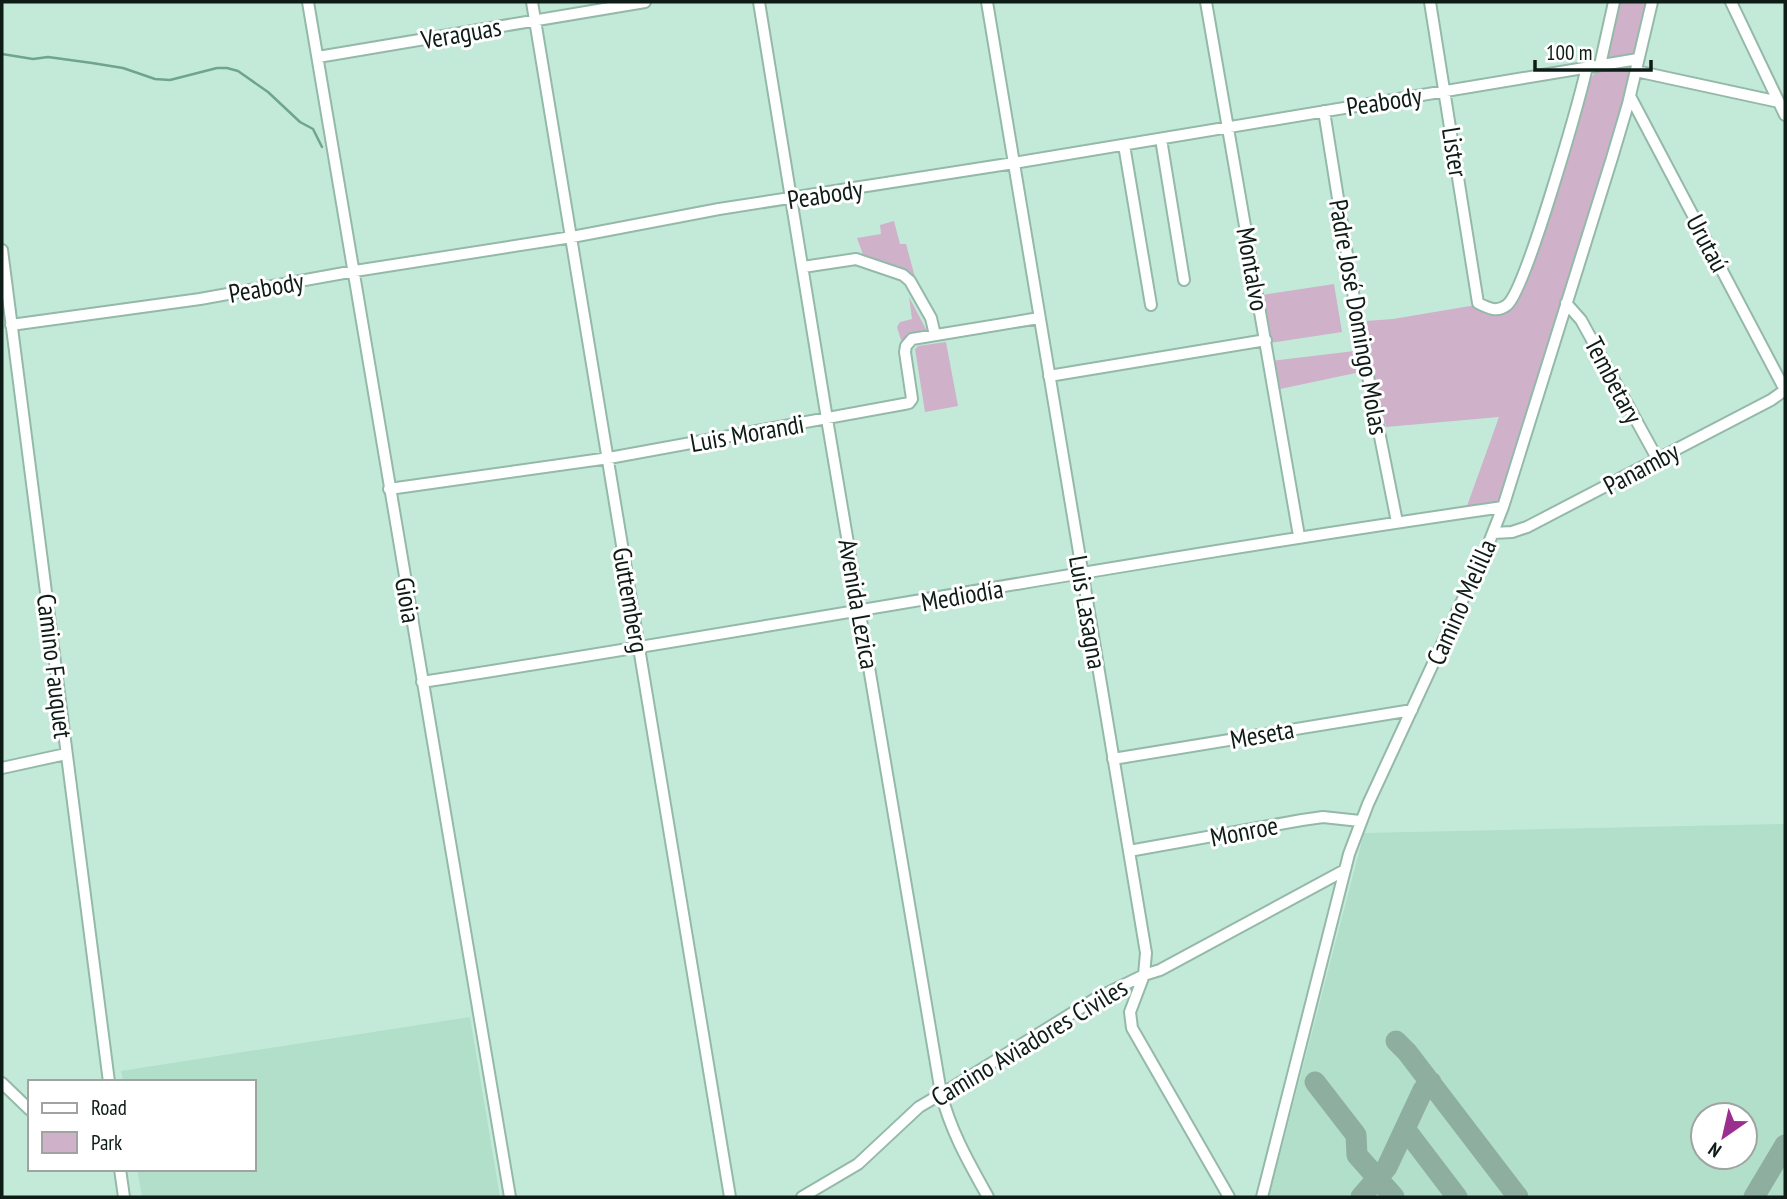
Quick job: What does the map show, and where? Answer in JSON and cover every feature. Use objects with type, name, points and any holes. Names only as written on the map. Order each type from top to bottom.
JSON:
[{"type":"street","name":"Gioia","points":[[308,2],[510,1197]]},
{"type":"street","name":"Guttemberg","points":[[532,2],[730,1197]]},
{"type":"street","name":"Veraguas","points":[[318,57],[645,2]]},
{"type":"street","name":"Avenida Lezica","points":[[759,2],[942,1093],[947,1116],[959,1146],[988,1197]]},
{"type":"street","name":"Luis Lasagna","points":[[987,2],[1146,953],[1144,975],[1130,1012],[1132,1028],[1229,1197]]},
{"type":"street","name":"Montalvo","points":[[1206,2],[1299,536]]},
{"type":"street","name":"Lister","points":[[1430,2],[1478,303],[1487,307],[1500,309],[1510,302],[1520,283],[1587,67]]},
{"type":"street","points":[[1600,65],[1614,2]]},
{"type":"street","name":"Camino Melilla","points":[[1262,1197],[1345,870],[1360,821],[1503,507],[1630,96],[1652,2]]},
{"type":"street","points":[[1731,2],[1785,115]]},
{"type":"street","name":"Peabody","points":[[11,325],[200,299],[355,271],[572,237],[719,209],[1161,139],[1587,67],[1637,65]]},
{"type":"street","points":[[1637,65],[1779,102]]},
{"type":"street","name":"Urutaú","points":[[1630,96],[1785,390]]},
{"type":"street","name":"Padre José Domingo Molas","points":[[1324,111],[1360,336],[1397,522]]},
{"type":"street","points":[[1161,139],[1184,280]]},
{"type":"street","points":[[1124,145],[1151,305]]},
{"type":"street","name":"Camino Fauquet","points":[[2,250],[109,1080]]},
{"type":"street","points":[[803,267],[858,259],[903,275],[910,281],[931,318],[935,335]]},
{"type":"street","name":"Tembetary","points":[[1566,303],[1581,320],[1658,460]]},
{"type":"street","name":"Luis Morandi","points":[[389,489],[609,457],[909,403],[912,399],[906,346],[912,339],[1039,318]]},
{"type":"street","points":[[1049,376],[1266,340]]},
{"type":"street","name":"Panamby","points":[[1493,533],[1512,533],[1527,527],[1771,400],[1785,390]]},
{"type":"street","name":"Mediodía","points":[[422,682],[639,649],[1299,536],[1503,507]]},
{"type":"street","name":"Meseta","points":[[1113,759],[1412,710]]},
{"type":"street","points":[[2,768],[66,754]]},
{"type":"street","name":"Monroe","points":[[1129,851],[1323,817],[1360,821]]},
{"type":"street","name":"Camino Aviadores Civiles","points":[[802,1197],[858,1164],[911,1114],[942,1093],[1095,999],[1160,970],[1345,870]]},
{"type":"street","points":[[2,1083],[28,1108]]},
{"type":"street","points":[[120,1171],[124,1197]]},
{"type":"shaded area","points":[[1785,824],[1785,1197],[1269,1197],[1364,833]]},
{"type":"shaded area","points":[[470,1017],[500,1197],[142,1197],[137,1171],[256,1171],[256,1080],[123,1080],[121,1071]]},
{"type":"green space","points":[[1617,2],[1650,2],[1637,53],[1611,58],[1606,54]]},
{"type":"green space","points":[[1630,66],[1633,72],[1498,503],[1467,506],[1499,417],[1386,427],[1370,370],[1280,389],[1271,361],[1371,349],[1366,321],[1476,305],[1512,307],[1519,300],[1592,76],[1598,71]]},
{"type":"green space","points":[[894,221],[900,244],[906,244],[915,277],[864,257],[857,238],[881,234],[880,225]]},
{"type":"green space","points":[[1334,284],[1342,332],[1270,343],[1262,295]]},
{"type":"green space","points":[[909,297],[928,333],[902,343],[897,327],[900,322],[912,319]]},
{"type":"green space","points":[[946,342],[958,406],[925,412],[915,349],[918,346]]},
{"type":"waterway","points":[[2,54],[33,59],[48,57],[123,68],[155,79],[170,80],[217,68],[238,71],[268,92],[300,122],[313,129],[322,147]]},
{"type":"taxiway","points":[[1396,1041],[1518,1197]]},
{"type":"taxiway","points":[[1315,1082],[1356,1135],[1357,1155],[1394,1197]]},
{"type":"taxiway","points":[[1361,1197],[1387,1167],[1423,1090],[1431,1082]]},
{"type":"taxiway","points":[[1406,1130],[1457,1197]]},
{"type":"taxiway","points":[[1754,1197],[1785,1145]]}]
